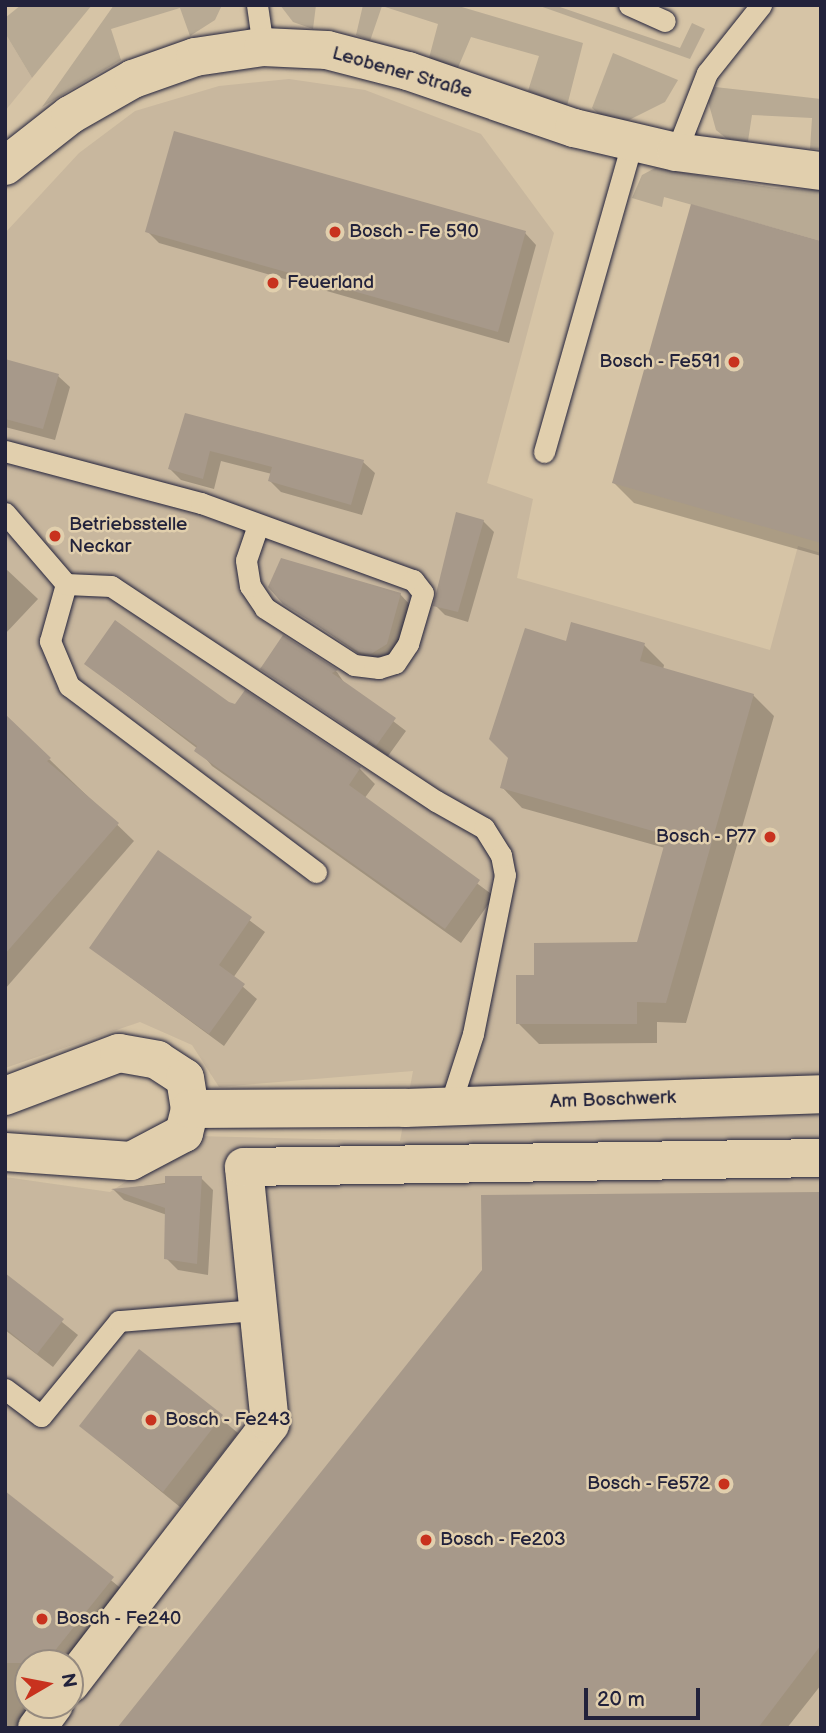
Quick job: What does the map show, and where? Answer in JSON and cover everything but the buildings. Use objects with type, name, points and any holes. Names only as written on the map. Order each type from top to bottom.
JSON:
[{"type":"street","name":"Leobener Straße","points":[[5,166],[70,115],[133,79],[195,57],[263,47],[327,50],[632,143],[676,152],[821,171]]},
{"type":"street","points":[[5,1096],[119,1053],[157,1060],[184,1079],[190,1109],[184,1133],[131,1161],[5,1152]]},
{"type":"street","name":"Am Boschwerk","points":[[190,1109],[405,1108],[821,1094]]},
{"type":"street","points":[[84,1666],[270,1424],[255,1310],[244,1167],[821,1158]]},
{"type":"lane","points":[[257,5],[263,47]]},
{"type":"lane","points":[[629,5],[665,21]]},
{"type":"lane","points":[[676,152],[707,73],[761,5]]},
{"type":"lane","points":[[544,452],[632,143]]},
{"type":"lane","points":[[5,451],[201,503],[413,580],[423,593],[408,644],[395,663],[379,668],[354,665],[265,608],[250,586],[246,560],[258,525]]},
{"type":"lane","points":[[5,513],[66,583],[111,586],[436,801],[484,828],[501,855],[504,886],[473,1034],[450,1105]]},
{"type":"lane","points":[[66,583],[50,641],[69,686],[316,872]]},
{"type":"lane","points":[[5,1389],[41,1416],[119,1321],[255,1310]]},
{"type":"shaded area","points":[[21,5],[92,5],[32,78],[5,33],[5,18]]},
{"type":"shaded area","points":[[114,5],[222,5],[215,20],[190,36],[180,8],[111,29],[121,60],[42,107]]},
{"type":"shaded area","points":[[280,5],[316,5],[313,29],[293,22]]},
{"type":"shaded area","points":[[363,5],[455,5],[583,43],[567,106],[528,91],[539,56],[471,37],[457,70],[429,58],[438,24],[382,6],[370,41],[356,35]]},
{"type":"shaded area","points":[[537,5],[554,5],[680,48],[692,23],[705,29],[690,59]]},
{"type":"shaded area","points":[[5,33],[32,78],[5,111]]},
{"type":"shaded area","points":[[613,53],[678,80],[665,102],[629,120],[606,120],[592,108]]},
{"type":"shaded area","points":[[289,79],[365,90],[481,134],[554,233],[487,483],[533,499],[517,578],[770,650],[798,546],[821,553],[821,1728],[5,1728],[5,1177],[110,1192],[196,1136],[400,1141],[413,1071],[219,1087],[192,1045],[140,1022],[5,1068],[5,233],[79,153],[135,111],[219,86]]},
{"type":"shaded area","points":[[715,87],[821,99],[821,149],[810,149],[812,118],[752,115],[748,141],[727,139],[716,130],[708,101]]},
{"type":"shaded area","points":[[655,168],[775,188],[821,190],[821,241],[664,197],[662,207],[632,198],[642,175]]},
{"type":"place","name":"Bosch - Fe 590","points":[[335,232]]},
{"type":"place","name":"Feuerland","points":[[273,283]]},
{"type":"place","name":"Bosch - Fe591","points":[[734,362]]},
{"type":"place","name":"Betriebsstelle Neckar","points":[[55,536]]},
{"type":"place","name":"Bosch - P77","points":[[770,837]]},
{"type":"place","name":"Bosch - Fe243","points":[[151,1420]]},
{"type":"place","name":"Bosch - Fe572","points":[[724,1484]]},
{"type":"place","name":"Bosch - Fe203","points":[[426,1540]]},
{"type":"place","name":"Bosch - Fe240","points":[[42,1619]]}]
